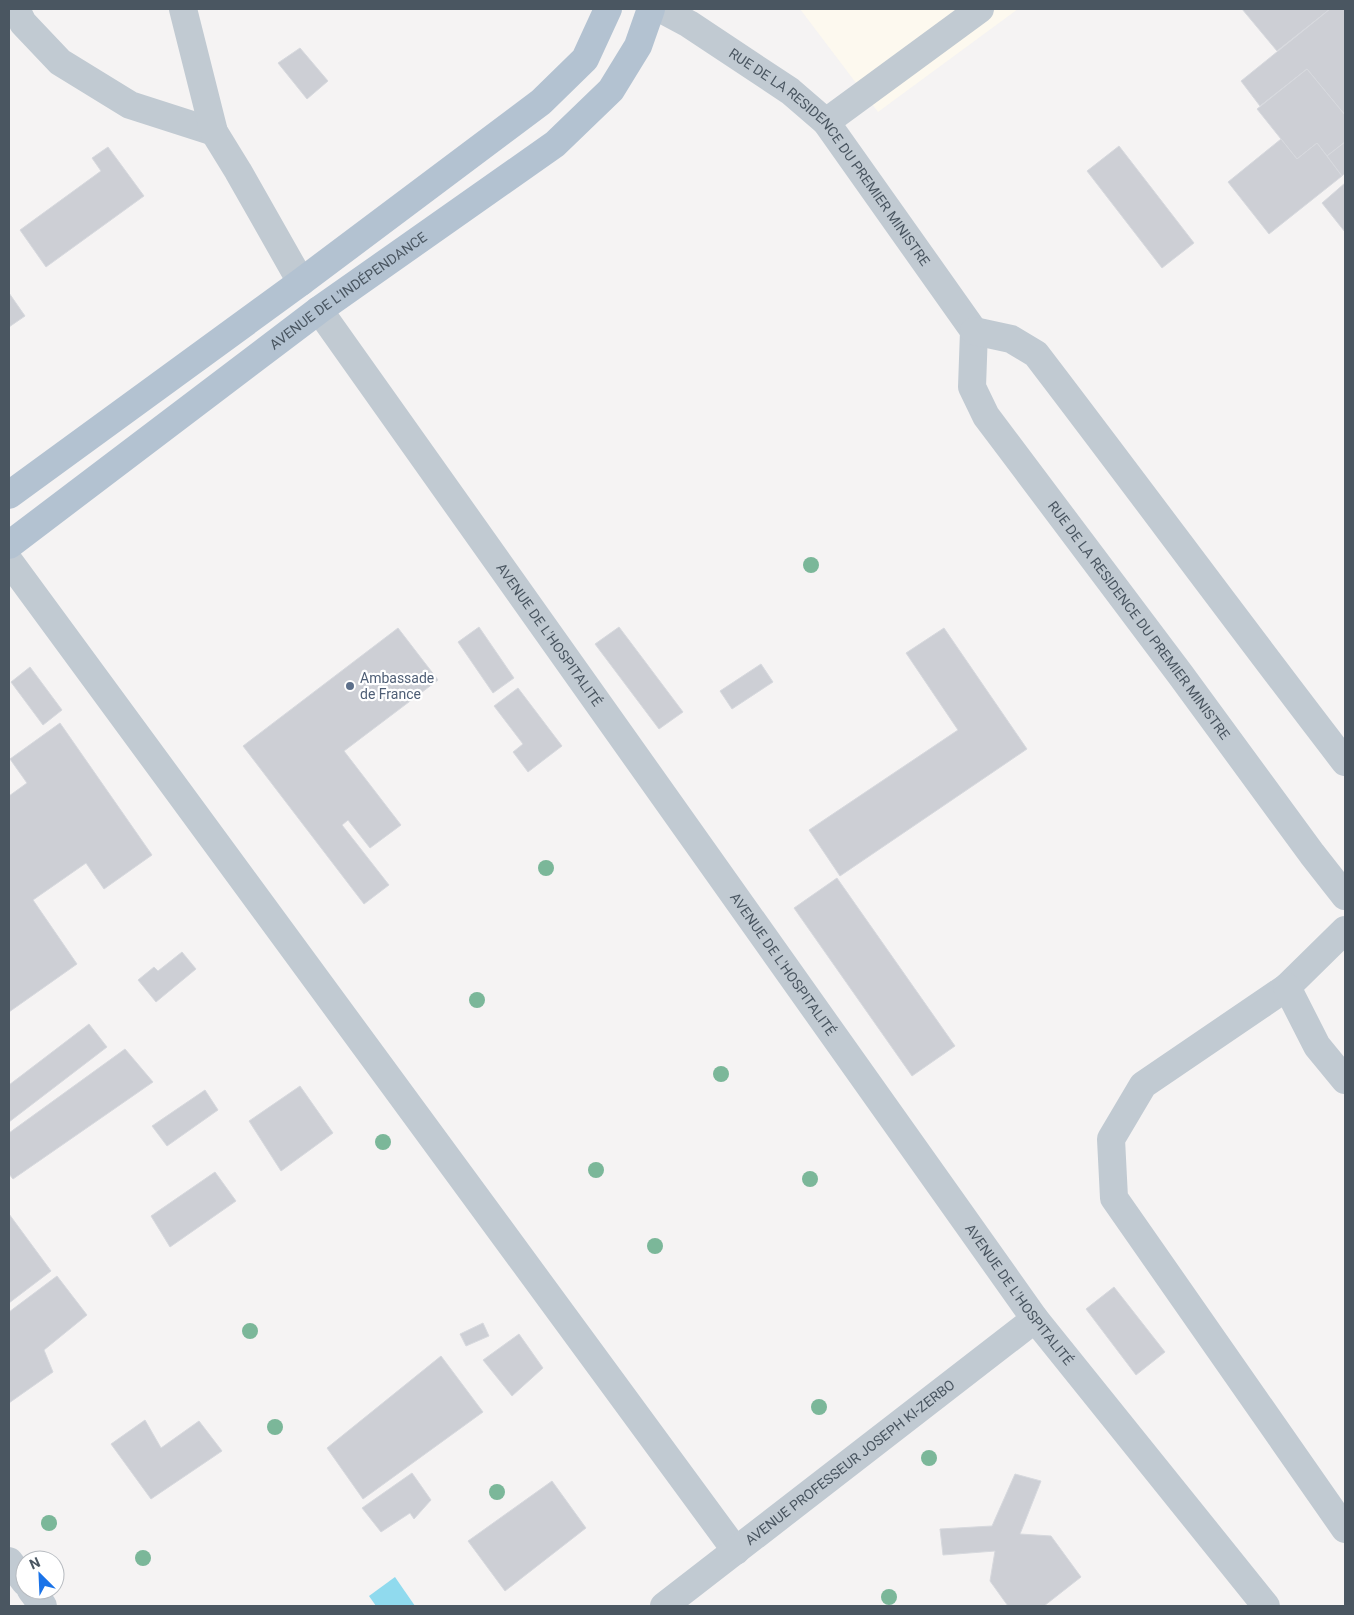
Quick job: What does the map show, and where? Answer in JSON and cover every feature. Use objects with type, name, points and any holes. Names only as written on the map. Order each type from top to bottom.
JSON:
[{"type":"main road","points":[[9,495],[301,282],[541,102],[585,59],[608,9]]},
{"type":"main road","name":"AVENUE DE L'INDÉPENDANCE","points":[[9,545],[318,310],[555,144],[612,90],[638,46],[651,9]]},
{"type":"street","points":[[16,9],[23,23],[60,62],[130,105],[214,132]]},
{"type":"street","points":[[182,9],[214,132],[301,282]]},
{"type":"street","name":"RUE DE LA RESIDENCE DU PREMIER MINISTRE","points":[[661,9],[689,24],[790,91],[826,122],[974,331],[972,387],[986,416],[1345,896]]},
{"type":"street","points":[[826,122],[980,9]]},
{"type":"street","name":"AVENUE DE L'HOSPITALITÉ","points":[[318,310],[1035,1319],[1266,1606]]},
{"type":"street","points":[[974,331],[1011,339],[1036,354],[1345,762]]},
{"type":"street","points":[[9,562],[736,1551]]},
{"type":"street","points":[[1345,930],[1287,987],[1143,1085],[1110,1139],[1114,1198],[1345,1529]]},
{"type":"street","points":[[1287,987],[1316,1046],[1345,1080]]},
{"type":"street","name":"AVENUE PROFESSEUR JOSEPH KI-ZERBO","points":[[664,1606],[1035,1319]]},
{"type":"shaded area","points":[[800,9],[1018,9],[878,112]]},
{"type":"water","points":[[395,1577],[415,1606],[376,1606],[369,1596]]},
{"type":"building","points":[[1242,9],[1330,9],[1277,51]]},
{"type":"building","points":[[1330,9],[1345,9],[1345,115],[1307,69],[1260,106],[1241,81]]},
{"type":"building","points":[[300,48],[328,81],[307,99],[278,63]]},
{"type":"building","points":[[1307,69],[1345,115],[1345,142],[1327,156],[1317,143],[1297,159],[1257,109]]},
{"type":"building","points":[[1281,139],[1297,159],[1317,143],[1342,176],[1269,234],[1228,182]]},
{"type":"building","points":[[1345,142],[1345,173],[1342,176],[1327,156]]},
{"type":"building","points":[[1119,146],[1194,243],[1162,268],[1087,171]]},
{"type":"building","points":[[108,147],[144,196],[46,267],[20,230],[101,171],[92,158]]},
{"type":"building","points":[[1345,183],[1345,232],[1322,203]]},
{"type":"building","points":[[9,293],[25,316],[9,327]]},
{"type":"building","points":[[479,627],[514,678],[493,693],[458,642]]},
{"type":"building","points":[[619,627],[683,712],[659,729],[595,644]]},
{"type":"building","points":[[398,628],[438,680],[344,751],[401,825],[370,848],[348,820],[342,825],[389,885],[364,904],[243,746]]},
{"type":"building","points":[[944,628],[1027,749],[840,876],[809,830],[958,730],[906,653]]},
{"type":"building","points":[[761,664],[773,682],[732,709],[720,691]]},
{"type":"building","points":[[30,667],[62,710],[43,725],[11,682]]},
{"type":"building","points":[[518,688],[562,746],[528,772],[513,752],[523,744],[494,706]]},
{"type":"building","points":[[60,723],[152,855],[104,889],[86,863],[33,900],[77,964],[9,1012],[9,796],[27,783],[10,759]]},
{"type":"building","points":[[837,878],[955,1046],[912,1076],[794,908]]},
{"type":"building","points":[[182,952],[196,969],[156,1002],[138,980],[154,967],[158,971]]},
{"type":"building","points":[[89,1024],[107,1047],[9,1122],[9,1085]]},
{"type":"building","points":[[125,1049],[153,1082],[13,1179],[9,1174],[9,1133]]},
{"type":"building","points":[[300,1086],[333,1133],[281,1171],[249,1121]]},
{"type":"building","points":[[205,1090],[218,1110],[167,1146],[152,1126]]},
{"type":"building","points":[[215,1172],[236,1201],[170,1247],[151,1216]]},
{"type":"building","points":[[9,1214],[51,1271],[9,1303]]},
{"type":"building","points":[[57,1276],[87,1315],[44,1350],[53,1372],[9,1403],[9,1312]]},
{"type":"building","points":[[1114,1287],[1165,1352],[1136,1375],[1086,1309]]},
{"type":"building","points":[[483,1323],[489,1336],[466,1346],[460,1334]]},
{"type":"building","points":[[519,1334],[543,1368],[512,1396],[483,1360]]},
{"type":"building","points":[[441,1356],[483,1412],[363,1499],[327,1448]]},
{"type":"building","points":[[145,1420],[161,1448],[199,1421],[222,1451],[151,1499],[111,1444]]},
{"type":"building","points":[[412,1473],[431,1500],[414,1519],[410,1513],[381,1532],[362,1508]]},
{"type":"building","points":[[1015,1474],[1041,1481],[1020,1534],[1051,1536],[1081,1577],[1044,1606],[1008,1606],[990,1581],[995,1551],[943,1555],[940,1529],[992,1526]]},
{"type":"building","points":[[552,1481],[586,1528],[505,1591],[468,1541]]},
{"type":"place","name":"Ambassade de France","points":[[350,686]]}]
